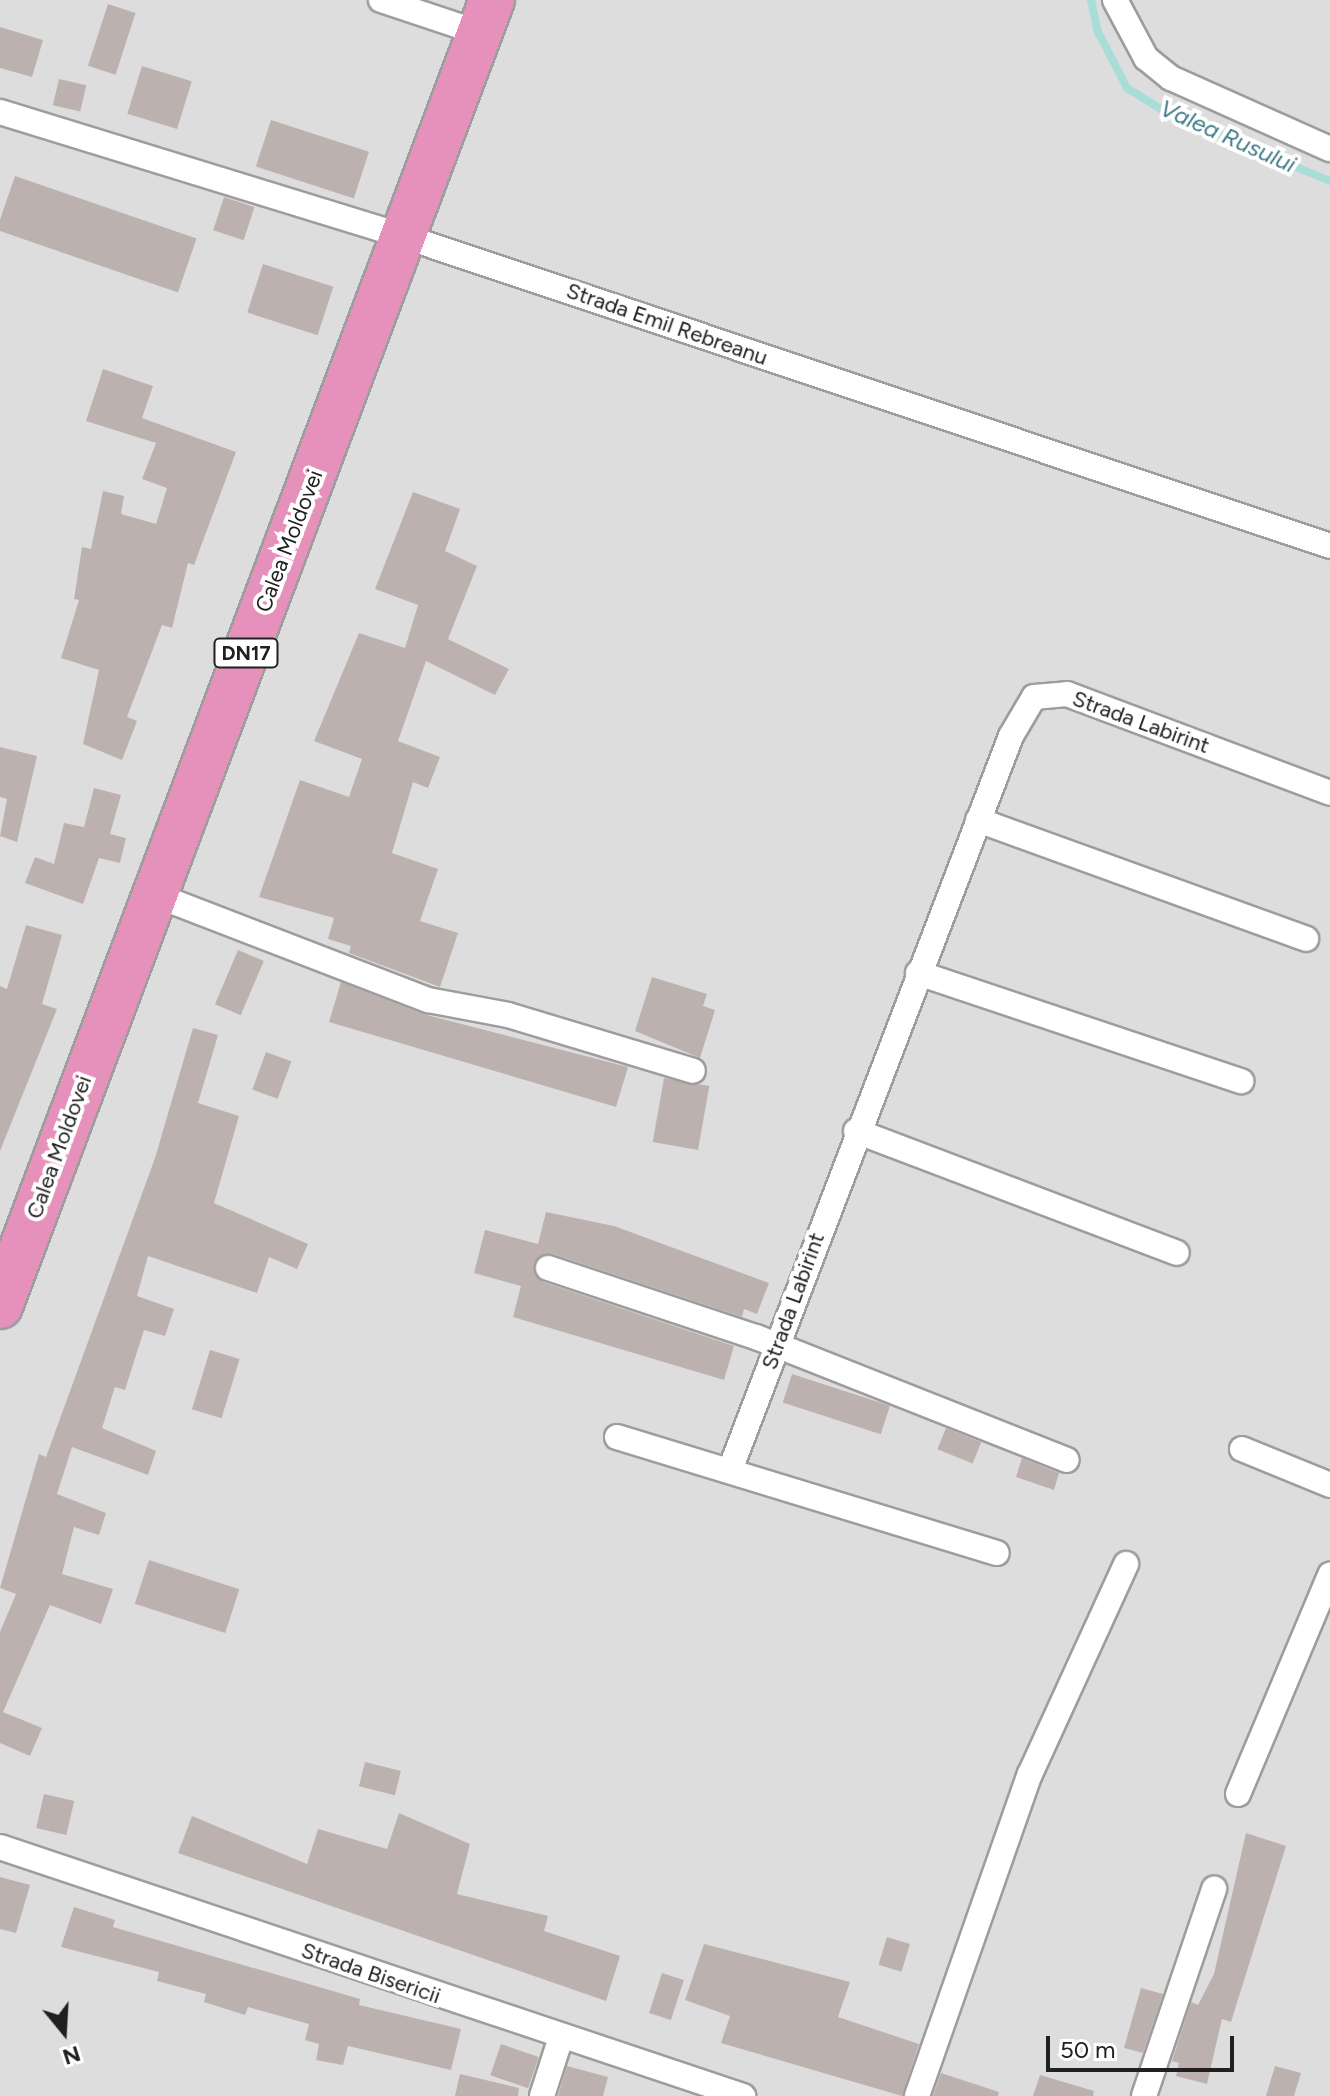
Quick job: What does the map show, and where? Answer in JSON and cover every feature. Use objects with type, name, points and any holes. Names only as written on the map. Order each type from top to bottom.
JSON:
[{"type":"highway","name":"Calea Moldovei","points":[[0,1306],[153,894],[406,237],[486,16]]},
{"type":"street","points":[[381,0],[486,16]]},
{"type":"street","points":[[1115,0],[1146,58],[1171,78],[1328,142]]},
{"type":"street","name":"Strada Emil Rebreanu","points":[[0,112],[406,237],[1330,546]]},
{"type":"street","name":"Strada Labirint","points":[[730,1470],[856,1131],[1025,708],[1044,691],[1330,793]]},
{"type":"street","points":[[978,820],[1306,939]]},
{"type":"street","points":[[153,894],[428,1000],[508,1015],[693,1071]]},
{"type":"street","points":[[918,973],[1241,1081]]},
{"type":"street","points":[[856,1131],[1177,1253]]},
{"type":"street","points":[[548,1268],[756,1337],[774,1350],[1067,1460]]},
{"type":"street","points":[[617,1437],[997,1553]]},
{"type":"street","points":[[1242,1449],[1330,1485]]},
{"type":"street","points":[[917,2096],[1030,1774],[1126,1564]]},
{"type":"street","points":[[1238,1794],[1330,1575]]},
{"type":"street","name":"Strada Bisericii","points":[[0,1847],[743,2096]]},
{"type":"street","points":[[1144,2096],[1214,1889]]},
{"type":"street","points":[[542,2096],[561,2037]]},
{"type":"shaded area","points":[[0,0],[1330,0],[1330,2096],[0,2096]]},
{"type":"building","points":[[108,4],[136,13],[115,75],[88,66]]},
{"type":"building","points":[[0,27],[43,40],[32,77],[0,68]]},
{"type":"building","points":[[142,66],[192,81],[177,129],[127,114]]},
{"type":"building","points":[[59,79],[86,85],[80,112],[53,105]]},
{"type":"building","points":[[271,120],[369,152],[354,198],[256,167]]},
{"type":"building","points":[[15,176],[197,239],[178,292],[0,231],[0,220]]},
{"type":"building","points":[[224,197],[254,207],[244,240],[213,230]]},
{"type":"building","points":[[263,264],[333,287],[318,335],[247,313]]},
{"type":"building","points":[[103,369],[153,386],[142,418],[236,452],[194,565],[188,563],[172,628],[162,625],[127,717],[137,721],[122,760],[83,744],[99,670],[61,658],[79,600],[74,599],[82,547],[91,549],[103,491],[124,496],[121,514],[156,524],[167,488],[142,479],[156,443],[86,421]]},
{"type":"building","points":[[413,492],[460,509],[445,551],[477,566],[448,639],[509,669],[495,695],[426,661],[398,741],[440,757],[428,788],[413,782],[392,853],[438,869],[420,921],[458,933],[440,987],[349,953],[351,946],[328,939],[334,918],[259,897],[300,780],[349,797],[362,759],[314,741],[359,633],[405,648],[418,605],[375,589]]},
{"type":"building","points":[[0,747],[37,756],[17,842],[0,836],[7,799],[0,797]]},
{"type":"building","points":[[94,788],[121,795],[110,834],[126,838],[120,863],[99,858],[83,904],[25,883],[35,857],[54,864],[64,823],[84,827]]},
{"type":"building","points":[[26,925],[62,935],[42,1004],[57,1009],[0,1151],[0,986],[7,989]]},
{"type":"building","points":[[238,950],[264,961],[241,1015],[215,1004]]},
{"type":"building","points":[[652,977],[707,994],[703,1006],[715,1010],[700,1058],[635,1031]]},
{"type":"building","points":[[341,982],[423,1014],[628,1067],[616,1107],[329,1022]]},
{"type":"building","points":[[193,1028],[218,1035],[198,1103],[239,1116],[214,1203],[308,1244],[297,1269],[269,1257],[257,1293],[148,1256],[137,1296],[174,1309],[165,1336],[144,1330],[125,1390],[115,1387],[102,1428],[156,1451],[148,1475],[72,1447],[57,1494],[106,1513],[99,1535],[74,1527],[62,1574],[113,1589],[101,1624],[50,1605],[3,1712],[42,1728],[30,1756],[0,1743],[0,1632],[16,1594],[0,1588],[39,1454],[46,1457],[155,1158]]},
{"type":"building","points":[[266,1052],[291,1061],[278,1099],[252,1090]]},
{"type":"building","points":[[664,1078],[709,1086],[698,1150],[653,1142]]},
{"type":"building","points":[[546,1212],[614,1226],[769,1283],[757,1314],[744,1309],[742,1317],[553,1254],[534,1263],[543,1282],[734,1346],[724,1380],[513,1317],[521,1286],[474,1273],[485,1230],[538,1244]]},
{"type":"building","points":[[210,1350],[240,1359],[222,1418],[192,1409]]},
{"type":"building","points":[[792,1374],[890,1406],[881,1434],[783,1403]]},
{"type":"building","points":[[946,1428],[981,1442],[973,1464],[937,1449]]},
{"type":"building","points":[[1022,1458],[1059,1473],[1054,1490],[1016,1477]]},
{"type":"building","points":[[149,1560],[239,1589],[225,1633],[135,1604]]},
{"type":"building","points":[[365,1762],[401,1771],[395,1795],[359,1786]]},
{"type":"building","points":[[44,1794],[74,1801],[66,1835],[36,1828]]},
{"type":"building","points":[[399,1813],[470,1844],[457,1894],[548,1916],[544,1931],[620,1956],[606,2001],[178,1853],[192,1816],[307,1864],[318,1829],[387,1849]]},
{"type":"building","points":[[1246,1833],[1286,1846],[1231,2022],[1222,2019],[1207,2084],[1176,2076],[1179,2063],[1172,2061],[1191,2002],[1198,2005],[1214,1974]]},
{"type":"building","points":[[0,1877],[30,1885],[16,1933],[0,1929]]},
{"type":"building","points":[[74,1907],[115,1920],[113,1927],[360,1999],[359,2005],[461,2029],[451,2070],[348,2046],[343,2065],[316,2060],[319,2044],[305,2040],[309,2024],[248,2007],[245,2015],[204,2002],[206,1994],[157,1981],[159,1972],[61,1947]]},
{"type":"building","points":[[887,1937],[910,1944],[901,1972],[879,1965]]},
{"type":"building","points":[[704,1944],[850,1982],[838,2017],[919,2044],[902,2096],[721,2043],[730,2016],[685,2000]]},
{"type":"building","points":[[662,1973],[684,1980],[671,2020],[649,2013]]},
{"type":"building","points":[[1141,1988],[1163,1994],[1143,2053],[1124,2048]]},
{"type":"building","points":[[501,2044],[539,2057],[528,2088],[490,2075]]},
{"type":"building","points":[[567,2066],[608,2077],[603,2096],[558,2096]]},
{"type":"building","points":[[1275,2066],[1301,2073],[1294,2096],[1266,2096]]},
{"type":"building","points":[[941,2073],[999,2092],[998,2096],[933,2096]]},
{"type":"building","points":[[460,2074],[519,2088],[518,2096],[455,2096]]},
{"type":"building","points":[[1040,2075],[1094,2091],[1093,2096],[1033,2096]]},
{"type":"waterway","name":"Valea Rusului","points":[[1091,0],[1098,32],[1127,88],[1169,114],[1330,181]]}]
